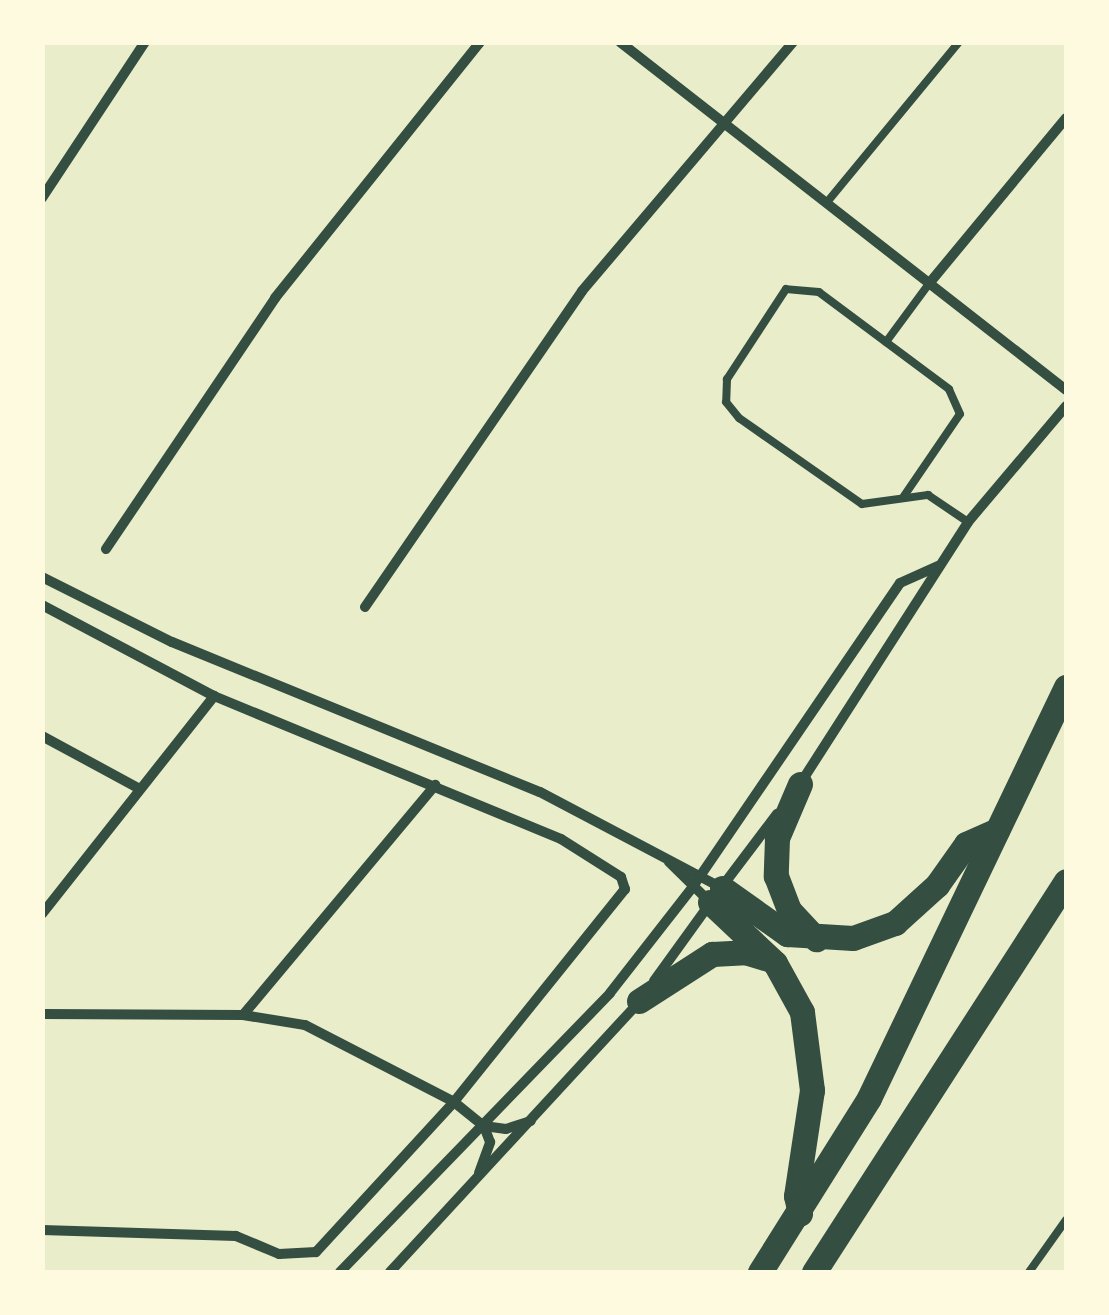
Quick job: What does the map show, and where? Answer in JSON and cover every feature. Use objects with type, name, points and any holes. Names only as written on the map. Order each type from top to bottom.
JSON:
[{"type":"highway","points":[[760,1272],[800,1214],[918,1003],[1066,687]]},
{"type":"highway","points":[[800,784],[777,838],[776,876],[790,910],[816,938]]},
{"type":"highway","points":[[707,888],[769,925],[816,938],[854,938],[896,923],[936,885],[966,844],[997,830]]},
{"type":"highway","points":[[814,1272],[1066,881]]},
{"type":"highway","points":[[707,888],[776,962],[802,1012],[811,1062],[811,1124],[796,1196],[800,1214]]},
{"type":"highway","points":[[639,1001],[712,954],[745,952],[776,962]]},
{"type":"street","points":[[42,198],[145,42]]},
{"type":"street","points":[[106,549],[275,298],[480,42]]},
{"type":"street","points":[[620,42],[932,280],[1066,390]]},
{"type":"street","points":[[364,607],[582,291],[794,42]]},
{"type":"street","points":[[932,280],[1066,118]]},
{"type":"street","points":[[340,1272],[610,993],[800,784],[968,522],[1066,406]]},
{"type":"street","points":[[390,1272],[544,1111],[639,1001],[900,583],[939,566]]},
{"type":"street","points":[[42,576],[172,642],[540,792],[665,858],[707,888]]},
{"type":"street","points":[[42,604],[214,696],[561,839],[620,877],[622,896],[454,1102],[316,1252],[280,1254],[236,1236],[42,1230]]},
{"type":"street","points":[[42,914],[214,696]]},
{"type":"street","points":[[42,736],[140,789]]},
{"type":"street","points":[[243,1015],[435,784]]},
{"type":"street","points":[[665,858],[707,888]]},
{"type":"street","points":[[42,1014],[243,1015],[305,1025],[454,1102],[484,1126],[522,1126],[544,1111]]},
{"type":"street","points":[[474,1184],[488,1154],[484,1126]]},
{"type":"lane","points":[[828,201],[959,42]]},
{"type":"lane","points":[[886,342],[932,280]]},
{"type":"lane","points":[[904,496],[960,414],[949,390],[819,292],[786,289],[726,379],[726,402],[738,418],[862,504],[928,495],[968,522]]},
{"type":"lane","points":[[1029,1272],[1066,1220]]}]
